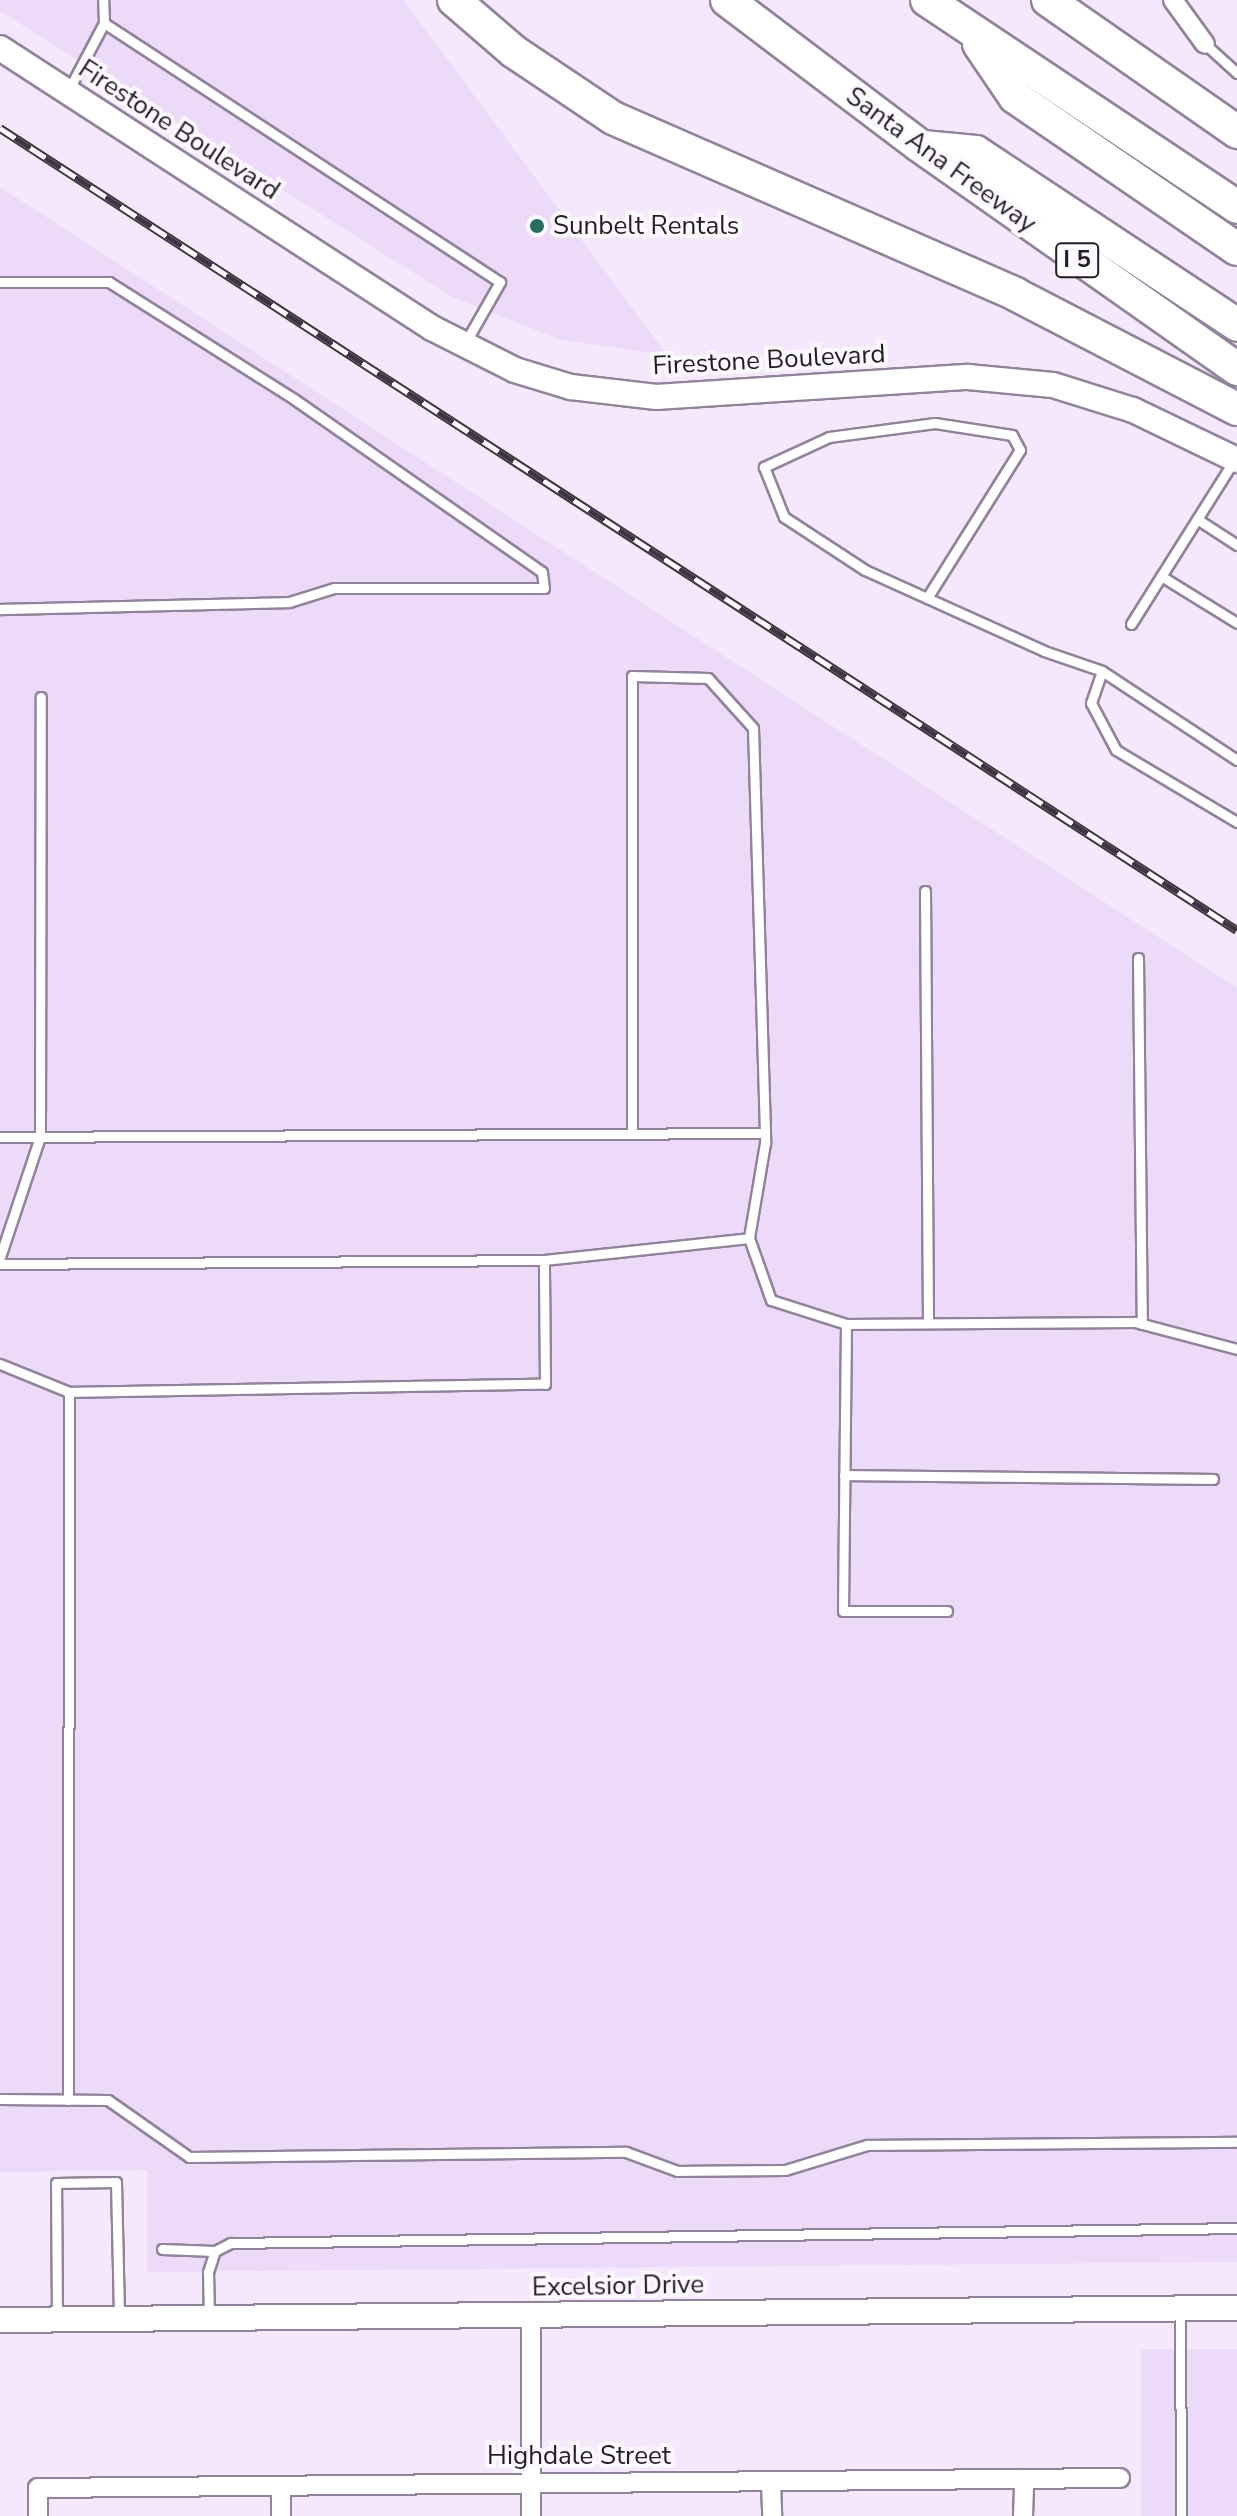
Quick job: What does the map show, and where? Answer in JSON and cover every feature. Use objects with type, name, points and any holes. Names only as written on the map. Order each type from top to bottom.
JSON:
[{"type":"highway","points":[[454,0],[513,51],[613,118],[1015,294],[1237,409]]},
{"type":"highway","name":"Santa Ana Freeway","points":[[727,0],[920,146],[1237,369]]},
{"type":"highway","points":[[927,0],[1237,207]]},
{"type":"highway","points":[[1048,0],[1237,132]]},
{"type":"highway","points":[[968,29],[1015,97],[1237,249]]},
{"type":"highway","points":[[920,146],[976,152],[1237,325]]},
{"type":"street","points":[[1173,0],[1205,44]]},
{"type":"street","name":"Firestone Boulevard","points":[[0,48],[463,346],[515,370],[571,387],[656,397],[968,377],[1053,385],[1133,410],[1236,459]]},
{"type":"street","name":"Excelsior Drive","points":[[0,2320],[1237,2308]]},
{"type":"street","points":[[531,2315],[531,2516]]},
{"type":"street","name":"Highdale Street","points":[[38,2516],[38,2488],[281,2489],[531,2481],[1120,2478]]},
{"type":"street","points":[[1023,2516],[1024,2479]]},
{"type":"street","points":[[771,2481],[772,2516]]},
{"type":"street","points":[[281,2489],[281,2516]]},
{"type":"lane","points":[[68,91],[104,23],[103,0]]},
{"type":"lane","points":[[104,23],[500,282],[463,346]]},
{"type":"lane","points":[[1205,44],[1237,73]]},
{"type":"lane","points":[[0,282],[109,282],[294,399],[542,572],[544,588],[334,588],[289,602],[0,609]]},
{"type":"lane","points":[[927,598],[1020,450],[1012,435],[935,423],[829,437],[764,467],[784,517],[865,570],[1044,651],[1102,671],[1237,760]]},
{"type":"lane","points":[[1131,624],[1236,459]]},
{"type":"lane","points":[[1197,519],[1237,545]]},
{"type":"lane","points":[[1161,576],[1237,623]]},
{"type":"lane","points":[[1102,671],[1091,703],[1116,750],[1237,822]]},
{"type":"lane","points":[[632,1134],[632,676],[708,678],[753,728],[765,1133],[749,1238],[771,1300],[846,1324],[1142,1324],[1237,1349]]},
{"type":"lane","points":[[0,1257],[40,1137],[41,697]]},
{"type":"lane","points":[[925,891],[928,1323]]},
{"type":"lane","points":[[1138,958],[1142,1324]]},
{"type":"lane","points":[[0,1137],[765,1133]]},
{"type":"lane","points":[[0,1264],[544,1260],[749,1238]]},
{"type":"lane","points":[[0,1364],[69,1392],[545,1384],[544,1260]]},
{"type":"lane","points":[[846,1324],[843,1611],[947,1611]]},
{"type":"lane","points":[[68,2100],[69,1392]]},
{"type":"lane","points":[[844,1475],[1213,1479]]},
{"type":"lane","points":[[0,2099],[108,2100],[189,2157],[626,2152],[677,2171],[785,2170],[867,2145],[1237,2142]]},
{"type":"lane","points":[[57,2320],[56,2183],[116,2182],[119,2319]]},
{"type":"lane","points":[[162,2249],[215,2251],[231,2243],[1237,2228]]},
{"type":"lane","points":[[209,2318],[208,2272],[215,2251]]},
{"type":"lane","points":[[1180,2308],[1181,2516]]},
{"type":"shaded area","points":[[0,0],[403,0],[668,356],[559,339],[452,297],[0,11]]},
{"type":"shaded area","points":[[0,187],[1237,988],[1237,2262],[147,2272],[147,2170],[0,2172]]},
{"type":"shaded area","points":[[1141,2349],[1237,2349],[1237,2516],[1141,2516]]},
{"type":"railway","points":[[0,128],[1237,930]]},
{"type":"place","name":"Sunbelt Rentals","points":[[537,226]]}]
